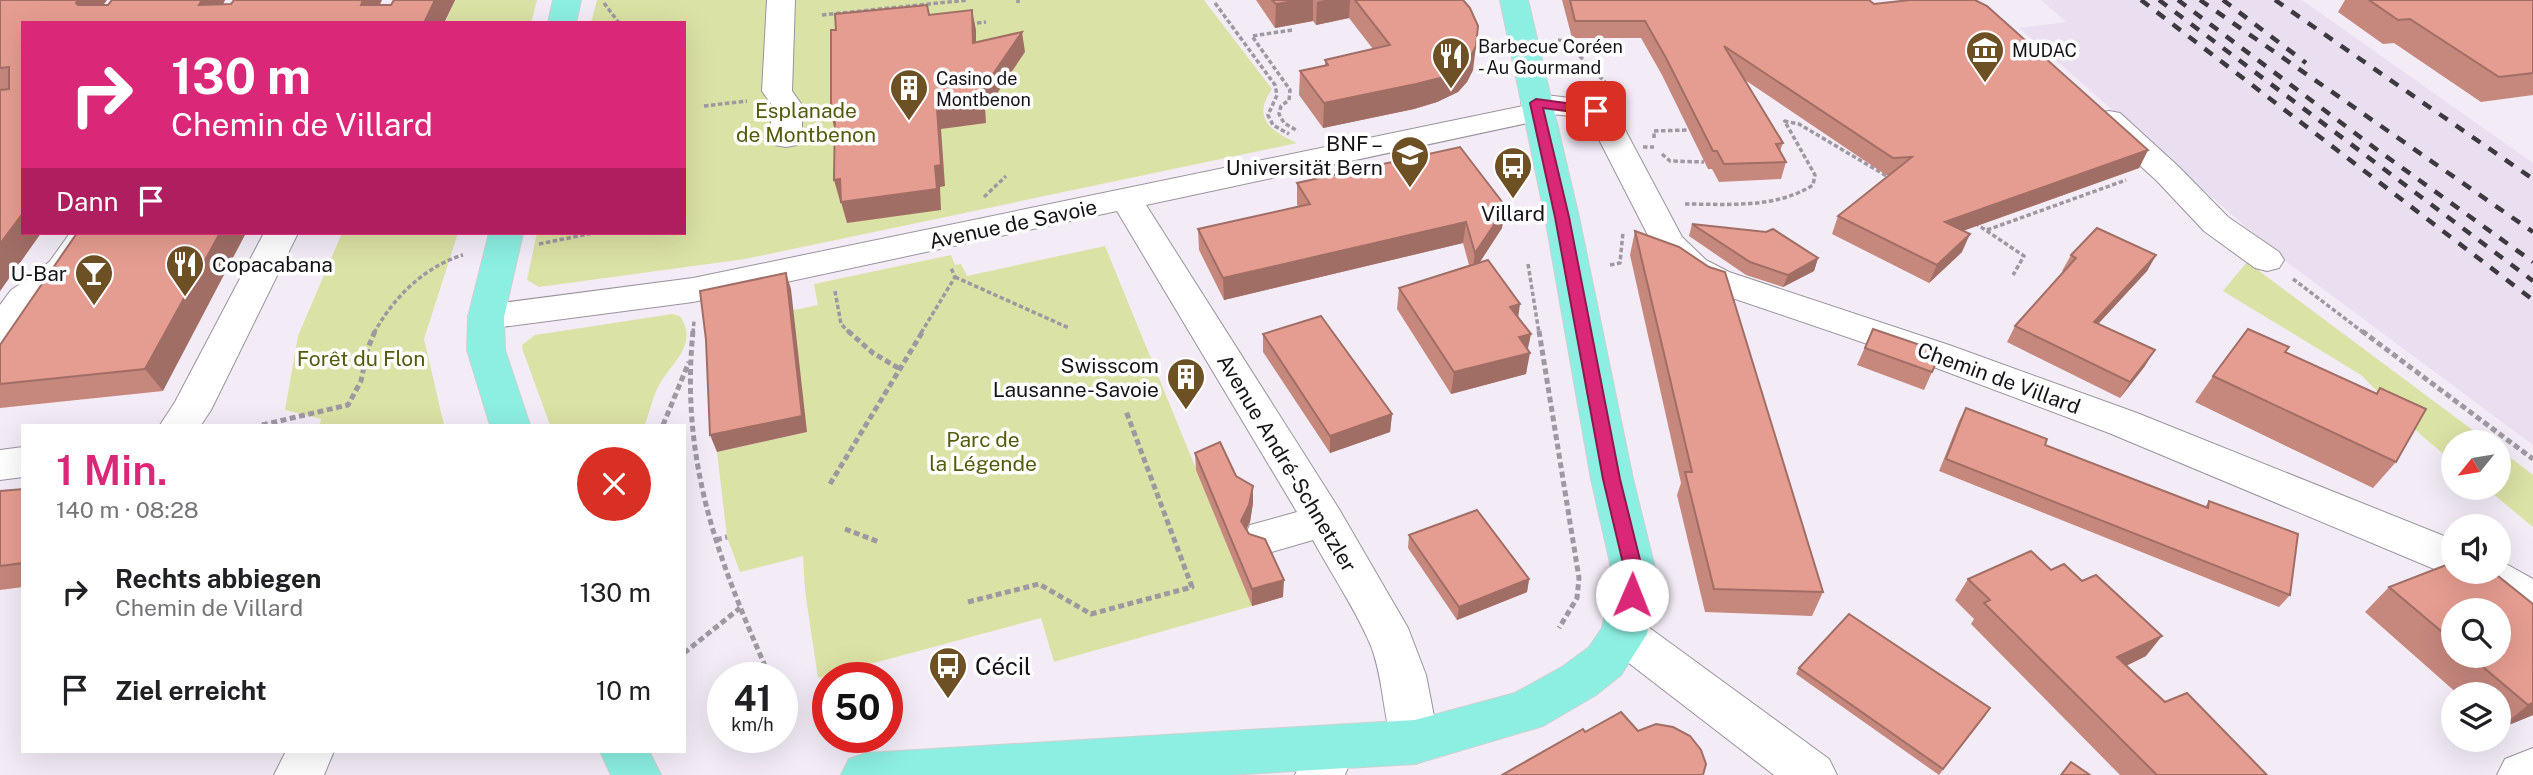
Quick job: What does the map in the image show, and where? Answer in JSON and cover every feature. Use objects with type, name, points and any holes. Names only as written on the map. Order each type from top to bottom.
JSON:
[{"type":"main road","points":[[563,21],[568,0]]},
{"type":"main road","points":[[866,775],[1325,762],[1415,742],[1526,711],[1579,681],[1605,661],[1624,634],[1635,576],[1612,479],[1562,217],[1514,0]]},
{"type":"main road","points":[[510,424],[486,350],[486,317],[519,239]]},
{"type":"main road","points":[[625,753],[636,775]]},
{"type":"street","points":[[782,0],[778,91],[787,106],[786,138]]},
{"type":"street","points":[[2085,99],[2168,174],[2216,223],[2267,260]]},
{"type":"street","name":"Avenue de Savoie","points":[[486,317],[694,290],[1318,158],[1537,107]]},
{"type":"street","name":"Chemin de Villard","points":[[1537,107],[1587,109],[1603,116],[1668,243],[1695,268],[1716,279],[1936,354],[2135,428],[2441,554]]},
{"type":"street","name":"Avenue André-Schnetzler","points":[[1126,199],[1324,521],[1392,642],[1403,675],[1415,742]]},
{"type":"street","points":[[0,332],[24,298],[35,273],[61,235]]},
{"type":"street","points":[[24,298],[49,282],[62,269],[86,235]]},
{"type":"street","points":[[181,424],[191,410],[280,235]]},
{"type":"street","points":[[0,465],[21,462]]},
{"type":"street","points":[[1265,537],[1324,521]]},
{"type":"street","points":[[2504,584],[2533,600]]},
{"type":"street","points":[[1624,634],[1812,775]]},
{"type":"street","points":[[299,775],[309,753]]},
{"type":"street","points":[[2522,775],[2533,770]]},
{"type":"path","points":[[822,15],[968,0]]},
{"type":"path","points":[[604,3],[618,21]]},
{"type":"path","points":[[1214,3],[1275,85],[1277,95],[1268,115],[1273,125],[1305,141],[1318,158]]},
{"type":"path","points":[[934,4],[935,13]]},
{"type":"path","points":[[962,25],[986,22]]},
{"type":"path","points":[[1284,123],[1279,114],[1281,106],[1289,100],[1290,90],[1252,36],[1292,30]]},
{"type":"path","points":[[1558,40],[1565,41],[1611,87]]},
{"type":"path","points":[[704,106],[754,100]]},
{"type":"path","points":[[1677,204],[1777,201],[1802,195],[1814,186],[1815,175],[1784,120],[1799,124],[1897,182]]},
{"type":"path","points":[[1654,147],[1654,131],[1687,130]]},
{"type":"path","points":[[1647,141],[1653,154]]},
{"type":"path","points":[[1643,147],[1654,147],[1670,161],[1704,162]]},
{"type":"path","points":[[1987,230],[2127,180],[2168,174]]},
{"type":"path","points":[[976,203],[1006,176]]},
{"type":"path","points":[[1964,218],[1987,230],[2024,256],[2013,275]]},
{"type":"path","points":[[1610,265],[1620,263],[1623,228],[1634,229]]},
{"type":"path","points":[[519,239],[588,235]]},
{"type":"path","points":[[266,424],[348,405],[360,383],[369,343],[383,316],[413,284],[450,257],[467,255]]},
{"type":"path","points":[[2267,260],[2533,459]]},
{"type":"path","points":[[949,263],[955,277],[1069,328]]},
{"type":"path","points":[[1528,264],[1579,578],[1577,598],[1559,628]]},
{"type":"path","points":[[830,484],[955,277]]},
{"type":"path","points":[[838,308],[841,324],[873,353],[900,369]]},
{"type":"path","points":[[695,309],[690,358],[692,438],[723,567],[763,662]]},
{"type":"path","points":[[663,424],[690,358]]},
{"type":"path","points":[[968,602],[1039,584],[1091,614],[1192,587],[1126,411]]},
{"type":"path","points":[[845,529],[879,542]]},
{"type":"path","points":[[716,540],[727,537]]},
{"type":"path","points":[[686,651],[740,608]]},
{"type":"shaded area","points":[[2041,0],[2302,0],[2533,163],[2533,445],[2280,257],[2019,28],[2066,22]]},
{"type":"green space","points":[[455,0],[537,0],[532,21],[446,21]]},
{"type":"green space","name":"Esplanade de Montbenon","points":[[597,0],[1204,0],[1272,89],[1264,108],[1267,122],[1279,134],[1297,143],[745,259],[539,287],[527,280],[537,235],[686,235],[686,21],[592,21]]},
{"type":"green space","name":"Forêt du Flon","points":[[341,235],[457,235],[424,339],[444,424],[320,424],[321,419],[285,410],[298,336]]},
{"type":"green space","name":"Parc de la Légende","points":[[1105,246],[1252,606],[1054,662],[1041,618],[877,662],[816,662],[805,591],[803,556],[740,572],[727,537],[717,452],[807,432],[709,328],[818,305],[814,284],[951,255],[955,265],[961,264],[967,276]]},
{"type":"green space","points":[[2247,262],[2473,430],[2441,430],[2441,452],[2361,375],[2223,291]]},
{"type":"green space","points":[[672,314],[680,316],[687,337],[685,346],[657,389],[645,424],[550,424],[522,345],[535,335]]},
{"type":"green space","points":[[2511,458],[2533,475],[2533,527],[2500,500],[2511,500]]},
{"type":"building","points":[[0,0],[78,0],[78,5],[108,5],[112,0],[202,0],[199,5],[231,4],[234,0],[363,0],[361,5],[391,5],[394,0],[435,0],[425,21],[21,21],[21,216],[0,244],[0,90],[9,89],[9,67],[0,68]]},
{"type":"building","points":[[1272,0],[1299,0],[1276,4]]},
{"type":"building","points":[[1355,0],[1463,0],[1478,26],[1476,46],[1470,58],[1460,67],[1440,78],[1324,103],[1300,71],[1328,65],[1325,60],[1390,45]]},
{"type":"building","points":[[1570,0],[1869,0],[1874,4],[1910,0],[1975,0],[1987,6],[2148,150],[1945,222],[1970,234],[1937,265],[1838,216],[1912,157],[1893,158],[1724,46],[1783,143],[1776,144],[1786,162],[1724,164],[1717,151],[1713,151],[1645,21],[1575,21]]},
{"type":"building","points":[[2369,0],[2533,0],[2533,73],[2499,77],[2410,19],[2398,20]]},
{"type":"building","name":"Casino de Montbenon","points":[[927,5],[929,15],[972,10],[973,43],[1022,32],[991,77],[981,86],[983,103],[937,109],[941,165],[935,166],[937,189],[841,202],[840,179],[834,180],[835,114],[831,114],[831,30],[836,30],[835,14]]},
{"type":"building","points":[[1460,147],[1506,207],[1475,253],[1466,222],[1223,278],[1198,229],[1310,204],[1297,183]]},
{"type":"building","points":[[1692,224],[1766,232],[1773,229],[1818,258],[1788,275],[1750,262]]},
{"type":"building","points":[[2097,228],[2156,255],[2094,322],[2155,350],[2130,382],[2015,326],[2076,258],[2071,255]]},
{"type":"building","points":[[1635,231],[1679,247],[1709,267],[1725,272],[1823,592],[1714,589],[1685,472],[1692,472]]},
{"type":"building","points":[[76,235],[219,235],[145,369],[0,384],[0,345]]},
{"type":"building","points":[[1488,260],[1520,304],[1510,307],[1531,334],[1519,337],[1530,353],[1454,372],[1399,288]]},
{"type":"building","points":[[786,273],[802,416],[710,435],[706,340],[700,291]]},
{"type":"building","points":[[1321,316],[1392,414],[1330,436],[1263,334]]},
{"type":"building","points":[[1873,329],[1941,352],[1932,372],[1865,348]]},
{"type":"building","points":[[2248,329],[2289,347],[2285,352],[2377,394],[2380,388],[2426,409],[2396,462],[2213,376]]},
{"type":"building","points":[[1966,408],[2047,439],[2045,445],[2208,508],[2209,501],[2298,534],[2290,595],[1946,459]]},
{"type":"building","points":[[1220,442],[1236,476],[1253,486],[1249,505],[1241,521],[1249,534],[1265,539],[1284,580],[1252,589],[1195,453]]},
{"type":"building","points":[[21,489],[21,563],[0,566],[0,491]]},
{"type":"building","points":[[1477,510],[1529,579],[1459,607],[1409,535]]},
{"type":"building","points":[[2031,551],[2051,570],[2064,564],[2082,581],[2096,575],[2162,636],[2117,657],[2165,702],[2187,693],[2267,775],[2157,775],[1984,603],[1990,600],[1968,579]]},
{"type":"building","points":[[2441,567],[2441,584],[2508,584],[2533,604],[2533,703],[2528,705],[2511,691],[2511,682],[2501,682],[2484,668],[2511,668],[2511,598],[2441,598],[2441,631],[2389,587]]},
{"type":"building","points":[[1849,614],[1990,708],[1943,769],[1799,668]]},
{"type":"building","points":[[1621,712],[1638,731],[1656,724],[1673,727],[1690,736],[1701,750],[1706,764],[1703,775],[1502,775],[1583,729],[1585,732]]},
{"type":"building","points":[[2071,762],[2090,775],[2061,775]]},
{"type":"railway","points":[[2141,0],[2533,300]]},
{"type":"railway","points":[[2159,0],[2533,281]]},
{"type":"railway","points":[[2178,0],[2376,149],[2533,262]]},
{"type":"railway","points":[[2200,0],[2533,232]]},
{"type":"railway","points":[[2223,0],[2306,63]]},
{"type":"railway","points":[[2275,0],[2533,179]]},
{"type":"place","name":"MUDAC","points":[[1985,84]]},
{"type":"place","name":"Barbecue Coréen - Au Gourmand","points":[[1451,90]]},
{"type":"place","name":"Casino de Montbenon","points":[[909,122]]},
{"type":"place","name":"BNF – Universität Bern","points":[[1410,189]]},
{"type":"place","name":"Villard","points":[[1513,200]]},
{"type":"place","name":"Copacabana","points":[[185,298]]},
{"type":"place","name":"U-Bar","points":[[94,307]]},
{"type":"place","name":"Swisscom Lausanne-Savoie","points":[[1186,411]]},
{"type":"place","name":"Cécil","points":[[948,700]]},
{"type":"route","points":[[1596,111],[1536,103],[1562,217],[1612,479],[1635,576],[1632,595]]}]
